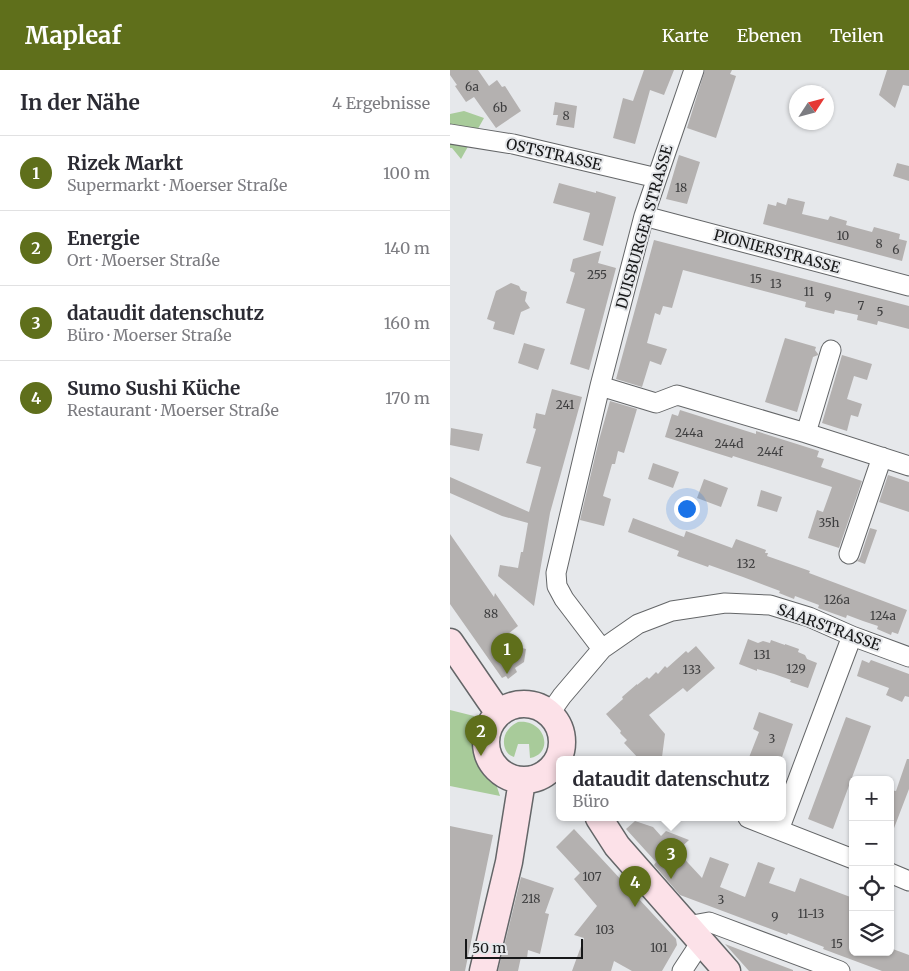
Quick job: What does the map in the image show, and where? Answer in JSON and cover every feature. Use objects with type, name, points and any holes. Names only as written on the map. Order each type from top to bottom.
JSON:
[{"type":"main road","points":[[450,642],[499,713]]},
{"type":"main road","points":[[556,766],[539,777],[522,781],[500,772],[492,762],[486,749],[486,736],[491,723],[499,713],[516,705],[534,705],[542,708],[550,713],[558,723],[562,735],[560,756]]},
{"type":"main road","points":[[483,971],[509,862],[522,781]]},
{"type":"main road","points":[[601,821],[617,846],[727,971]]},
{"type":"street","name":"DUISBURGER STRASSE","points":[[602,649],[564,599],[557,586],[556,573],[600,386],[644,216],[694,70]]},
{"type":"street","name":"OSTSTRASSE","points":[[450,134],[513,144],[657,178]]},
{"type":"street","name":"PIONIERSTRASSE","points":[[644,216],[909,286]]},
{"type":"street","points":[[806,433],[831,350]]},
{"type":"street","points":[[600,386],[656,403],[677,395],[909,466]]},
{"type":"street","points":[[849,554],[882,457]]},
{"type":"street","name":"SAARSTRASSE","points":[[550,713],[602,649],[638,624],[672,611],[725,603],[770,605],[809,617],[852,636],[909,657]]},
{"type":"street","points":[[786,811],[852,636]]},
{"type":"street","points":[[756,821],[849,857]]},
{"type":"street","points":[[779,830],[782,821]]},
{"type":"street","points":[[894,875],[909,881]]},
{"type":"street","points":[[682,971],[694,934],[710,922],[840,971]]},
{"type":"green space","points":[[464,111],[484,118],[461,159],[450,148],[450,114]]},
{"type":"green space","points":[[450,710],[474,716],[476,742],[500,796],[450,786]]},
{"type":"green space","points":[[518,722],[527,722],[535,726],[544,737],[542,750],[538,755],[530,758],[529,744],[518,744],[514,757],[507,753],[504,737],[509,729]]},
{"type":"building","points":[[450,70],[478,70],[489,86],[497,80],[502,87],[505,86],[521,111],[496,128],[474,97],[466,102],[455,86],[457,85],[450,75]]},
{"type":"building","points":[[644,70],[674,70],[664,95],[650,90],[635,144],[613,138],[623,98],[633,101]]},
{"type":"building","points":[[705,70],[732,70],[730,74],[736,76],[716,138],[687,128]]},
{"type":"building","points":[[887,70],[909,70],[909,86],[903,85],[895,108],[879,95]]},
{"type":"building","points":[[555,102],[577,106],[574,128],[556,125],[558,115],[553,115]]},
{"type":"building","points":[[679,155],[700,162],[687,204],[666,199]]},
{"type":"building","points":[[897,163],[909,166],[909,181],[893,176]]},
{"type":"building","points":[[559,183],[616,197],[603,246],[583,240],[590,213],[553,203]]},
{"type":"building","points":[[788,198],[805,202],[802,214],[828,220],[830,216],[847,221],[846,225],[872,232],[874,227],[900,234],[899,239],[907,241],[902,261],[763,224],[768,204],[776,206],[777,202],[786,205]]},
{"type":"building","points":[[654,240],[909,306],[909,329],[878,321],[877,325],[857,320],[858,315],[835,310],[834,314],[805,307],[806,302],[683,270],[672,308],[663,306],[660,315],[655,313],[647,343],[667,349],[661,365],[650,361],[642,387],[616,379]]},
{"type":"building","points":[[601,251],[598,263],[616,268],[589,370],[570,364],[585,309],[566,303],[575,273],[570,271],[573,259]]},
{"type":"building","points":[[511,283],[527,292],[525,301],[530,308],[521,312],[514,335],[493,329],[495,322],[487,319],[496,291]]},
{"type":"building","points":[[785,338],[816,347],[815,350],[818,354],[813,357],[797,412],[765,402]]},
{"type":"building","points":[[524,343],[545,349],[538,370],[518,363]]},
{"type":"building","points":[[842,355],[872,364],[867,380],[854,376],[847,399],[862,404],[858,417],[851,415],[847,431],[822,423]]},
{"type":"building","points":[[552,389],[582,397],[550,513],[534,606],[498,576],[500,565],[518,568],[528,523],[502,516],[450,493],[450,477],[529,512],[541,467],[526,463],[536,429],[533,428],[536,413],[545,415]]},
{"type":"building","points":[[610,401],[637,409],[624,453],[618,451],[615,464],[612,464],[603,496],[611,499],[604,526],[580,520]]},
{"type":"building","points":[[680,410],[756,434],[756,431],[819,451],[817,457],[824,459],[821,467],[862,481],[839,548],[808,538],[817,510],[823,512],[832,487],[665,437],[672,414],[678,416]]},
{"type":"building","points":[[451,428],[483,434],[479,451],[450,445]]},
{"type":"building","points":[[653,463],[679,472],[673,488],[648,479]]},
{"type":"building","points":[[888,475],[909,482],[909,512],[879,502]]},
{"type":"building","points":[[704,479],[728,488],[721,507],[697,498]]},
{"type":"building","points":[[761,490],[782,497],[777,512],[757,506]]},
{"type":"building","points":[[633,518],[684,537],[686,531],[732,548],[736,539],[766,550],[767,556],[907,610],[898,634],[892,632],[891,635],[877,629],[878,626],[847,615],[846,618],[818,608],[819,605],[795,596],[794,599],[779,593],[780,591],[743,577],[677,556],[679,551],[628,532]]},
{"type":"building","points":[[870,528],[877,530],[865,564],[857,561],[860,558]]},
{"type":"building","points":[[450,534],[494,597],[495,593],[518,626],[508,634],[518,647],[526,649],[524,662],[515,668],[517,672],[508,679],[506,676],[502,678],[450,604]]},
{"type":"building","points":[[748,639],[758,643],[763,641],[770,643],[771,640],[785,644],[799,649],[798,652],[805,655],[807,659],[817,663],[808,688],[774,674],[757,669],[757,671],[739,664]]},
{"type":"building","points":[[696,646],[715,668],[687,692],[683,688],[649,715],[665,734],[662,756],[636,756],[624,743],[627,740],[606,714],[637,684],[647,677],[649,679],[656,672],[658,674],[665,666],[667,668],[686,651],[688,653]]},
{"type":"building","points":[[862,660],[869,663],[871,660],[909,674],[909,697],[905,696],[902,702],[886,695],[889,688],[857,676]]},
{"type":"building","points":[[759,712],[793,724],[782,756],[750,756],[759,732],[753,729]]},
{"type":"building","points":[[846,717],[871,726],[853,776],[849,776],[849,786],[833,829],[808,819]]},
{"type":"building","points":[[907,759],[909,759],[909,789],[894,828],[894,791],[896,791]]},
{"type":"building","points":[[635,821],[653,827],[661,836],[666,831],[689,840],[677,851],[702,878],[710,857],[729,864],[720,887],[745,897],[758,862],[775,868],[769,883],[795,892],[800,878],[849,896],[849,956],[894,956],[894,949],[909,955],[909,971],[882,971],[823,949],[824,947],[788,933],[787,935],[680,895],[654,865],[656,862],[626,829]]},
{"type":"building","points":[[450,826],[493,835],[465,971],[450,971]]},
{"type":"building","points":[[574,829],[676,939],[677,945],[662,971],[632,971],[614,961],[611,971],[572,971],[584,938],[574,935],[597,906],[574,879],[580,873],[556,847]]},
{"type":"building","points":[[521,877],[554,888],[545,913],[549,914],[540,954],[528,950],[527,958],[521,957],[518,971],[498,971]]},
{"type":"building","points":[[725,944],[793,970],[793,971],[749,971]]},
{"type":"place","name":"Rizek Markt","points":[[507,674]]},
{"type":"place","name":"Energie","points":[[481,756]]},
{"type":"place","name":"dataudit datenschutz","points":[[671,879]]},
{"type":"place","name":"Sumo Sushi Küche","points":[[635,907]]}]
